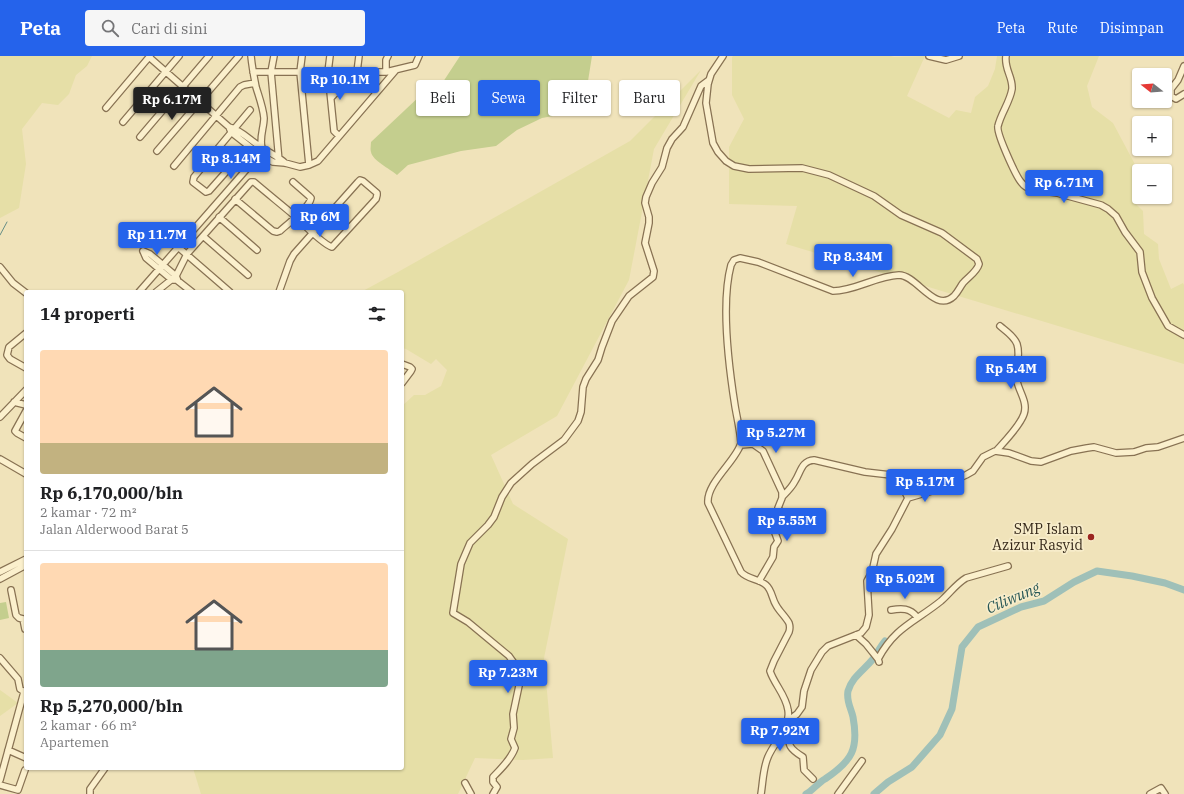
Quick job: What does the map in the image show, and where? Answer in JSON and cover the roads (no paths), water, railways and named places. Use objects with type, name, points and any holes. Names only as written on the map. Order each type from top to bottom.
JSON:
[{"type":"street","points":[[123,122],[180,56]]},
{"type":"street","points":[[140,137],[209,56]]},
{"type":"street","points":[[157,152],[238,56]]},
{"type":"street","points":[[141,290],[252,163],[262,148],[260,141],[263,130],[263,106],[255,83],[252,56]]},
{"type":"street","points":[[274,56],[272,72],[281,161]]},
{"type":"street","points":[[302,56],[300,72],[309,165]]},
{"type":"street","points":[[330,56],[328,72],[334,131],[339,136]]},
{"type":"street","points":[[331,98],[356,72],[359,56]]},
{"type":"street","points":[[386,72],[386,60],[388,56]]},
{"type":"street","points":[[253,72],[386,72],[415,65],[420,56]]},
{"type":"street","points":[[493,794],[497,787],[493,782],[493,777],[509,759],[515,748],[511,739],[514,728],[512,716],[520,675],[509,656],[468,622],[453,613],[461,564],[470,543],[488,525],[507,488],[532,464],[564,440],[578,421],[581,412],[586,379],[598,360],[612,321],[628,296],[653,277],[654,271],[645,242],[649,223],[645,203],[646,197],[652,183],[662,167],[667,148],[683,127],[701,86],[709,80],[711,74],[723,56]]},
{"type":"street","points":[[929,56],[946,60],[959,56]]},
{"type":"street","points":[[1006,56],[1006,66],[1012,88],[1008,103],[998,126],[998,130],[1001,141],[1021,182],[1031,189],[1062,194],[1102,206],[1116,216],[1125,232],[1140,252],[1142,272],[1152,298],[1168,326],[1184,335]]},
{"type":"street","points":[[106,108],[149,57],[232,129],[258,154],[273,162],[281,161]]},
{"type":"street","points":[[1184,66],[1170,93],[1171,96],[1176,99],[1184,94]]},
{"type":"street","points":[[232,129],[281,161],[300,166],[309,165],[318,160],[396,70]]},
{"type":"street","points":[[711,74],[706,99],[707,112],[713,144],[720,156],[726,161],[734,166],[749,169],[802,168],[829,175],[874,196],[901,215],[942,233],[977,259],[979,264],[978,268],[966,279],[955,295],[950,299],[942,300],[924,291],[906,276],[892,276],[844,290],[833,291],[758,262],[740,258],[734,260],[731,265],[728,281],[727,317],[732,384],[741,445],[717,480],[709,496],[708,503],[743,575],[759,581],[767,587],[775,604],[789,624],[790,632],[770,671],[787,705],[788,742],[791,748],[803,757],[804,770],[813,779]]},
{"type":"street","points":[[174,166],[240,87],[255,83]]},
{"type":"street","points":[[240,156],[209,192],[206,192],[193,182],[193,179],[232,129],[250,110]]},
{"type":"street","points":[[159,290],[176,279],[186,254],[251,182],[254,182],[296,217],[313,232],[329,246],[335,245],[376,199],[377,193],[360,180],[313,232],[294,254],[280,290]]},
{"type":"street","points":[[235,199],[273,231],[277,232],[296,217],[310,202],[311,198],[293,182]]},
{"type":"street","points":[[220,217],[258,250]]},
{"type":"street","points":[[203,236],[248,275]]},
{"type":"street","points":[[178,247],[228,290]]},
{"type":"street","points":[[0,267],[12,283],[24,292]]},
{"type":"street","points":[[161,267],[190,290]]},
{"type":"street","points":[[761,794],[767,758],[788,722],[802,708],[804,693],[811,670],[822,652],[828,646],[856,635],[864,630],[869,619],[867,581],[872,572],[876,554],[892,529],[908,498],[932,491],[972,471],[984,456],[996,451],[1020,421],[1025,409],[1017,377],[1017,345],[1014,339],[1000,326]]},
{"type":"street","points":[[24,335],[9,347],[7,354],[10,359],[24,367]]},
{"type":"street","points":[[404,365],[412,369],[404,381]]},
{"type":"street","points":[[0,417],[24,392]]},
{"type":"street","points":[[14,402],[24,404]]},
{"type":"street","points":[[24,416],[16,432],[24,438]]},
{"type":"street","points":[[996,451],[1012,453],[1033,462],[1041,462],[1070,451],[1087,448],[1094,447],[1114,453],[1134,452],[1146,448],[1158,447],[1184,438]]},
{"type":"street","points":[[741,445],[753,444],[764,451],[781,488],[782,496]]},
{"type":"street","points":[[0,459],[24,473]]},
{"type":"street","points":[[759,581],[773,557],[774,547],[778,540],[775,532],[783,517],[783,514],[778,508],[782,496],[796,481],[804,464],[810,460],[859,471],[891,475],[902,486],[908,498]]},
{"type":"street","points":[[0,572],[24,560]]},
{"type":"street","points":[[0,579],[24,566]]},
{"type":"street","points":[[856,635],[866,644],[877,658],[892,637],[916,615],[939,602],[966,578],[1008,566]]},
{"type":"street","points":[[11,590],[16,615],[19,618],[24,619]]},
{"type":"street","points":[[891,610],[905,609],[916,615]]},
{"type":"street","points":[[0,658],[18,679],[20,689],[24,691]]},
{"type":"street","points":[[0,780],[24,695]]},
{"type":"street","points":[[8,750],[24,757]]},
{"type":"street","points":[[838,794],[862,761]]},
{"type":"street","points":[[0,785],[18,790],[20,788],[25,770]]},
{"type":"street","points":[[90,794],[90,789],[104,770]]},
{"type":"street","points":[[465,783],[471,794]]},
{"type":"street","points":[[1150,794],[1162,788],[1165,794]]},
{"type":"waterway","points":[[0,235],[7,222]]},
{"type":"waterway","name":"Ciliwung","points":[[874,794],[888,782],[912,767],[940,735],[952,709],[962,647],[978,627],[1021,607],[1044,601],[1074,582],[1097,571],[1165,583],[1184,590]]},
{"type":"waterway","points":[[806,794],[842,766],[851,753],[854,746],[855,728],[848,701],[848,691],[852,682],[873,659],[885,641]]},
{"type":"place","name":"SMP Islam Azizur Rasyid","points":[[1091,537]]}]
